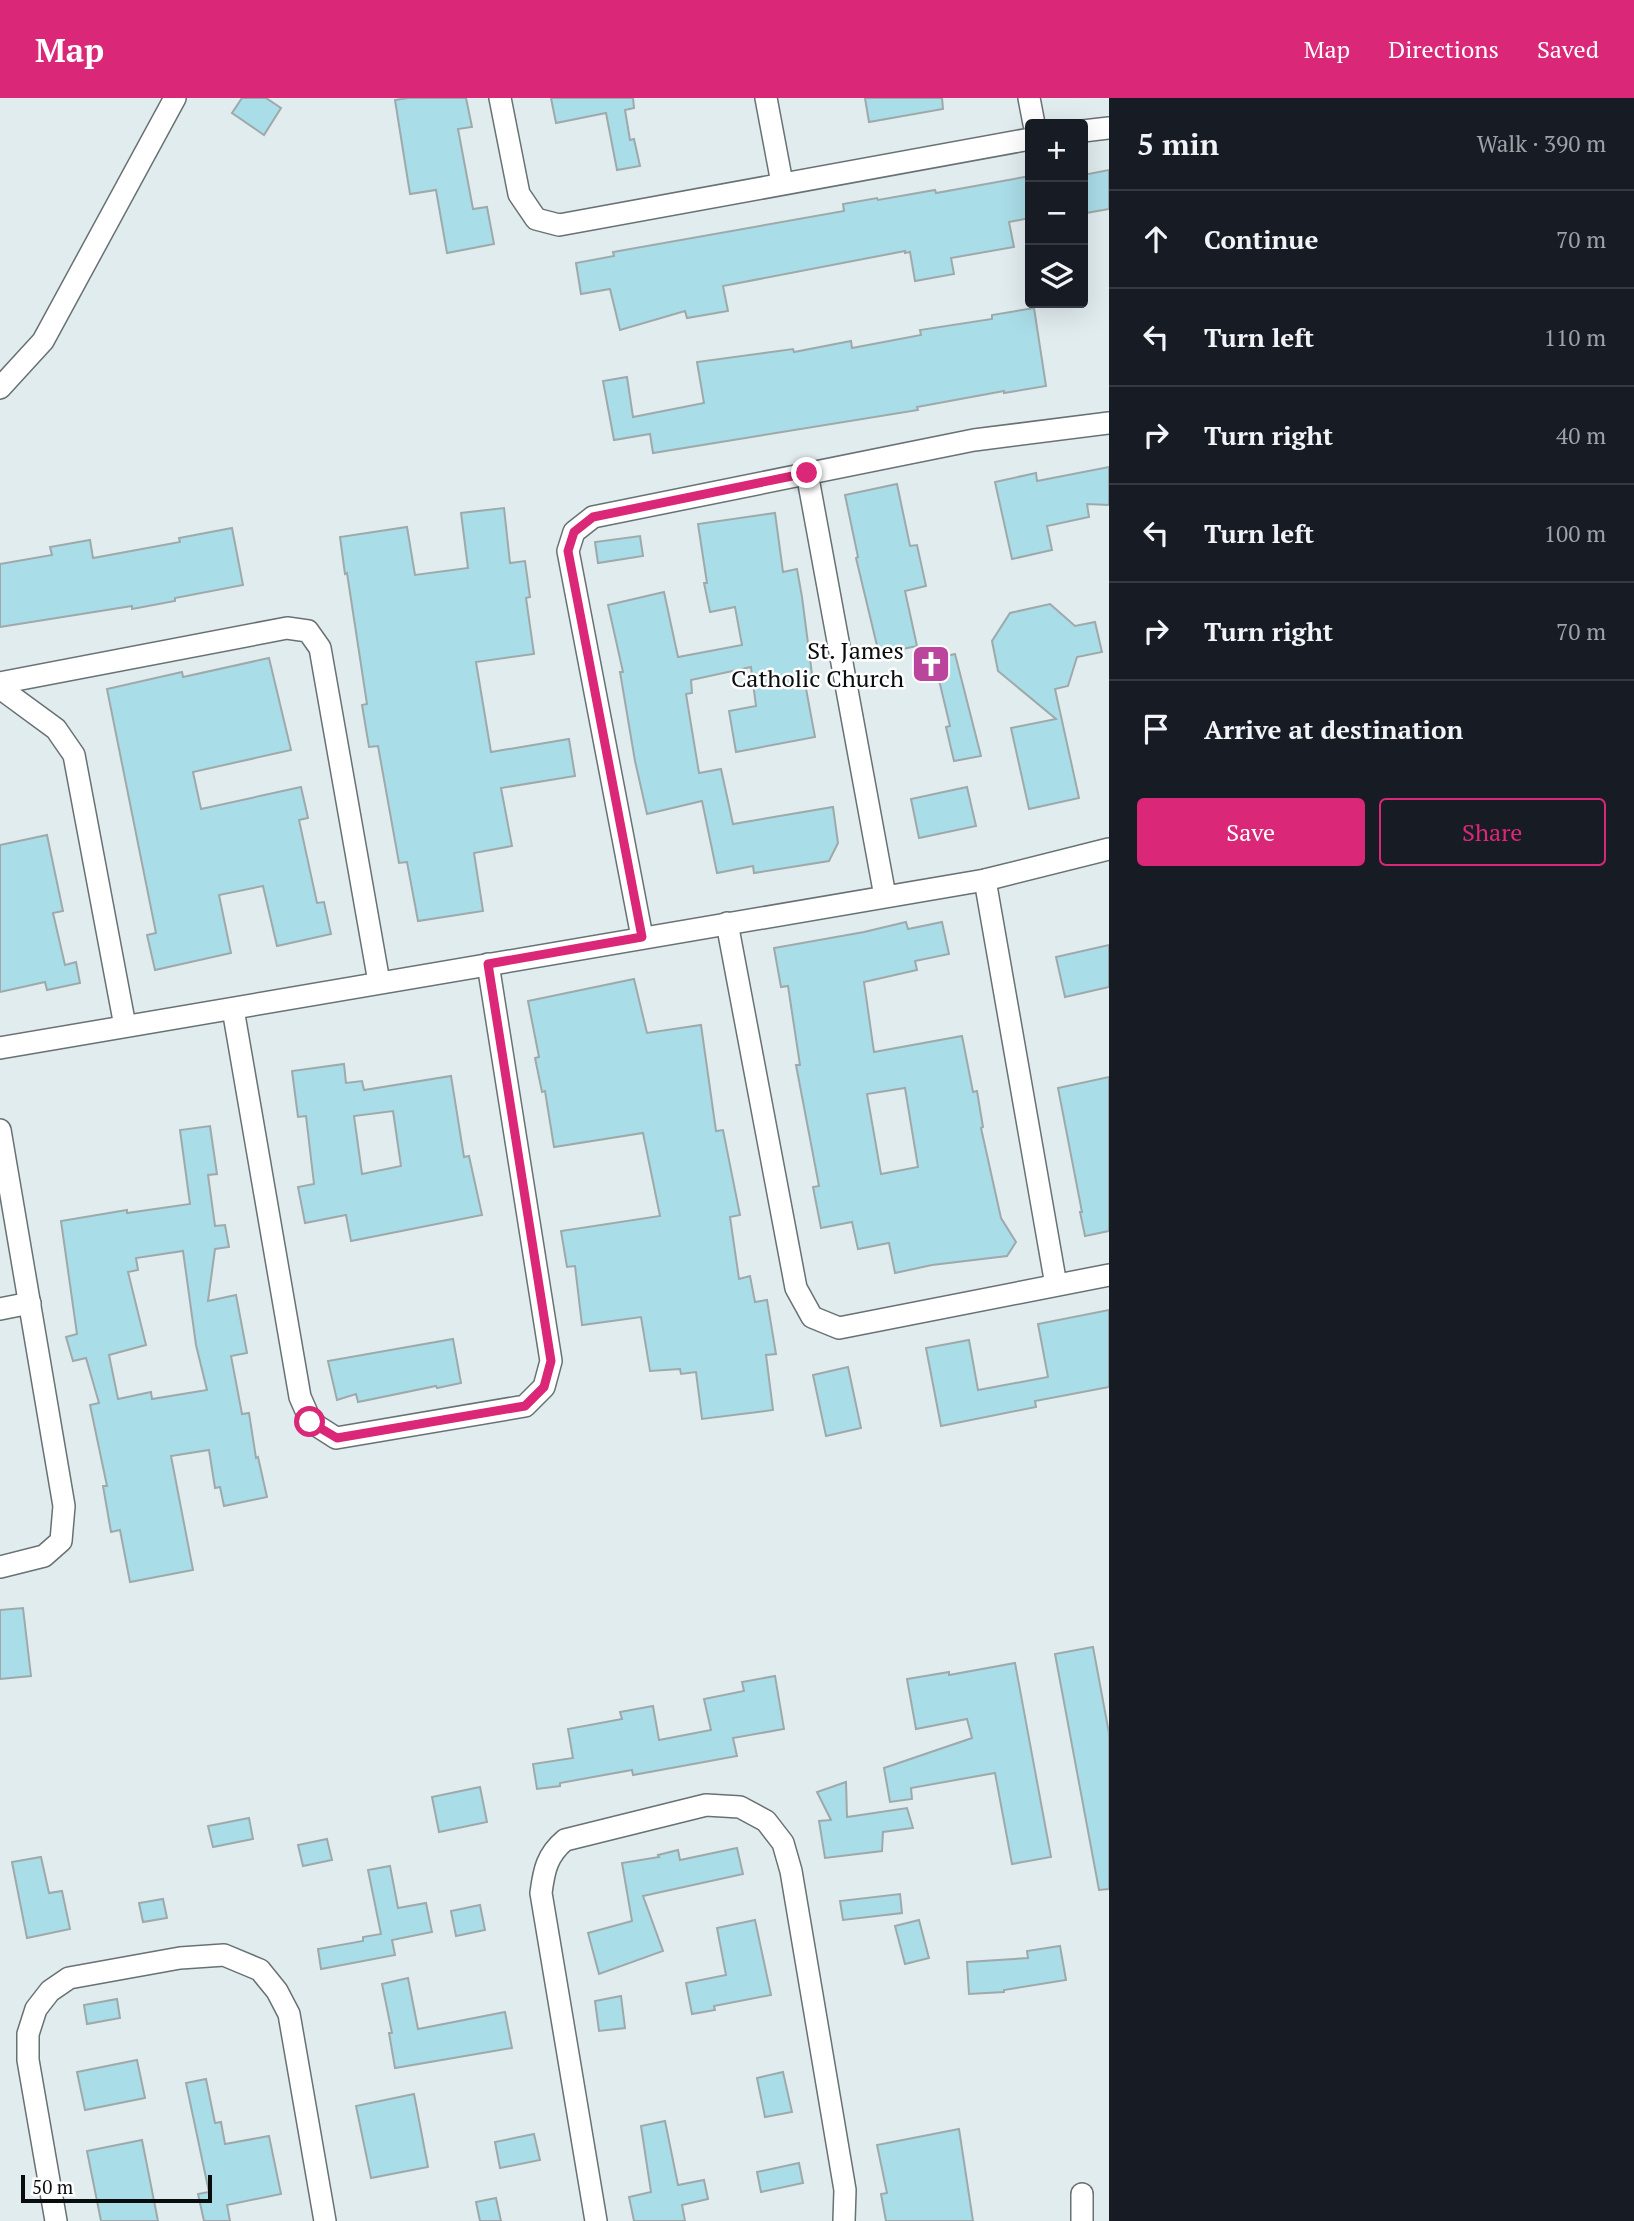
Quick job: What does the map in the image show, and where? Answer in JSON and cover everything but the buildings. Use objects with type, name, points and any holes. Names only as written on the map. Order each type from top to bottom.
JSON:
[{"type":"street","points":[[0,388],[43,341],[175,98]]},
{"type":"street","points":[[500,98],[519,194],[536,219],[559,225],[1025,140]]},
{"type":"street","points":[[766,98],[782,183]]},
{"type":"street","points":[[1029,98],[1033,119]]},
{"type":"street","points":[[1088,130],[1109,128]]},
{"type":"street","points":[[642,937],[568,551],[574,532],[593,517],[807,473],[974,440],[1109,422]]},
{"type":"street","points":[[807,473],[885,896]]},
{"type":"street","points":[[0,685],[287,628],[308,631],[320,649],[379,982]]},
{"type":"street","points":[[0,685],[56,729],[74,755],[125,1026]]},
{"type":"street","points":[[0,1048],[985,880],[1109,849]]},
{"type":"street","points":[[985,880],[1056,1285]]},
{"type":"street","points":[[727,923],[796,1288],[813,1317],[839,1328],[1109,1275]]},
{"type":"street","points":[[233,1009],[299,1397],[310,1422],[337,1438],[525,1406],[544,1387],[551,1361],[488,964]]},
{"type":"street","points":[[0,1130],[64,1506],[61,1541],[44,1556],[0,1567]]},
{"type":"street","points":[[0,1310],[30,1303]]},
{"type":"street","points":[[596,2221],[541,1892],[545,1867],[552,1851],[565,1840],[706,1805],[740,1807],[766,1821],[783,1843],[791,1871],[842,2176],[844,2221]]},
{"type":"street","points":[[56,2221],[28,2060],[27,2034],[36,2009],[50,1991],[69,1978],[180,1958],[224,1955],[261,1970],[289,2014],[325,2221]]},
{"type":"street","points":[[1082,2194],[1082,2221]]},
{"type":"place","name":"St. James Catholic Church","points":[[931,664]]},
{"type":"route","points":[[310,1422],[337,1438],[525,1406],[544,1387],[551,1361],[488,964],[642,937],[568,551],[574,532],[593,517],[807,473]]}]
